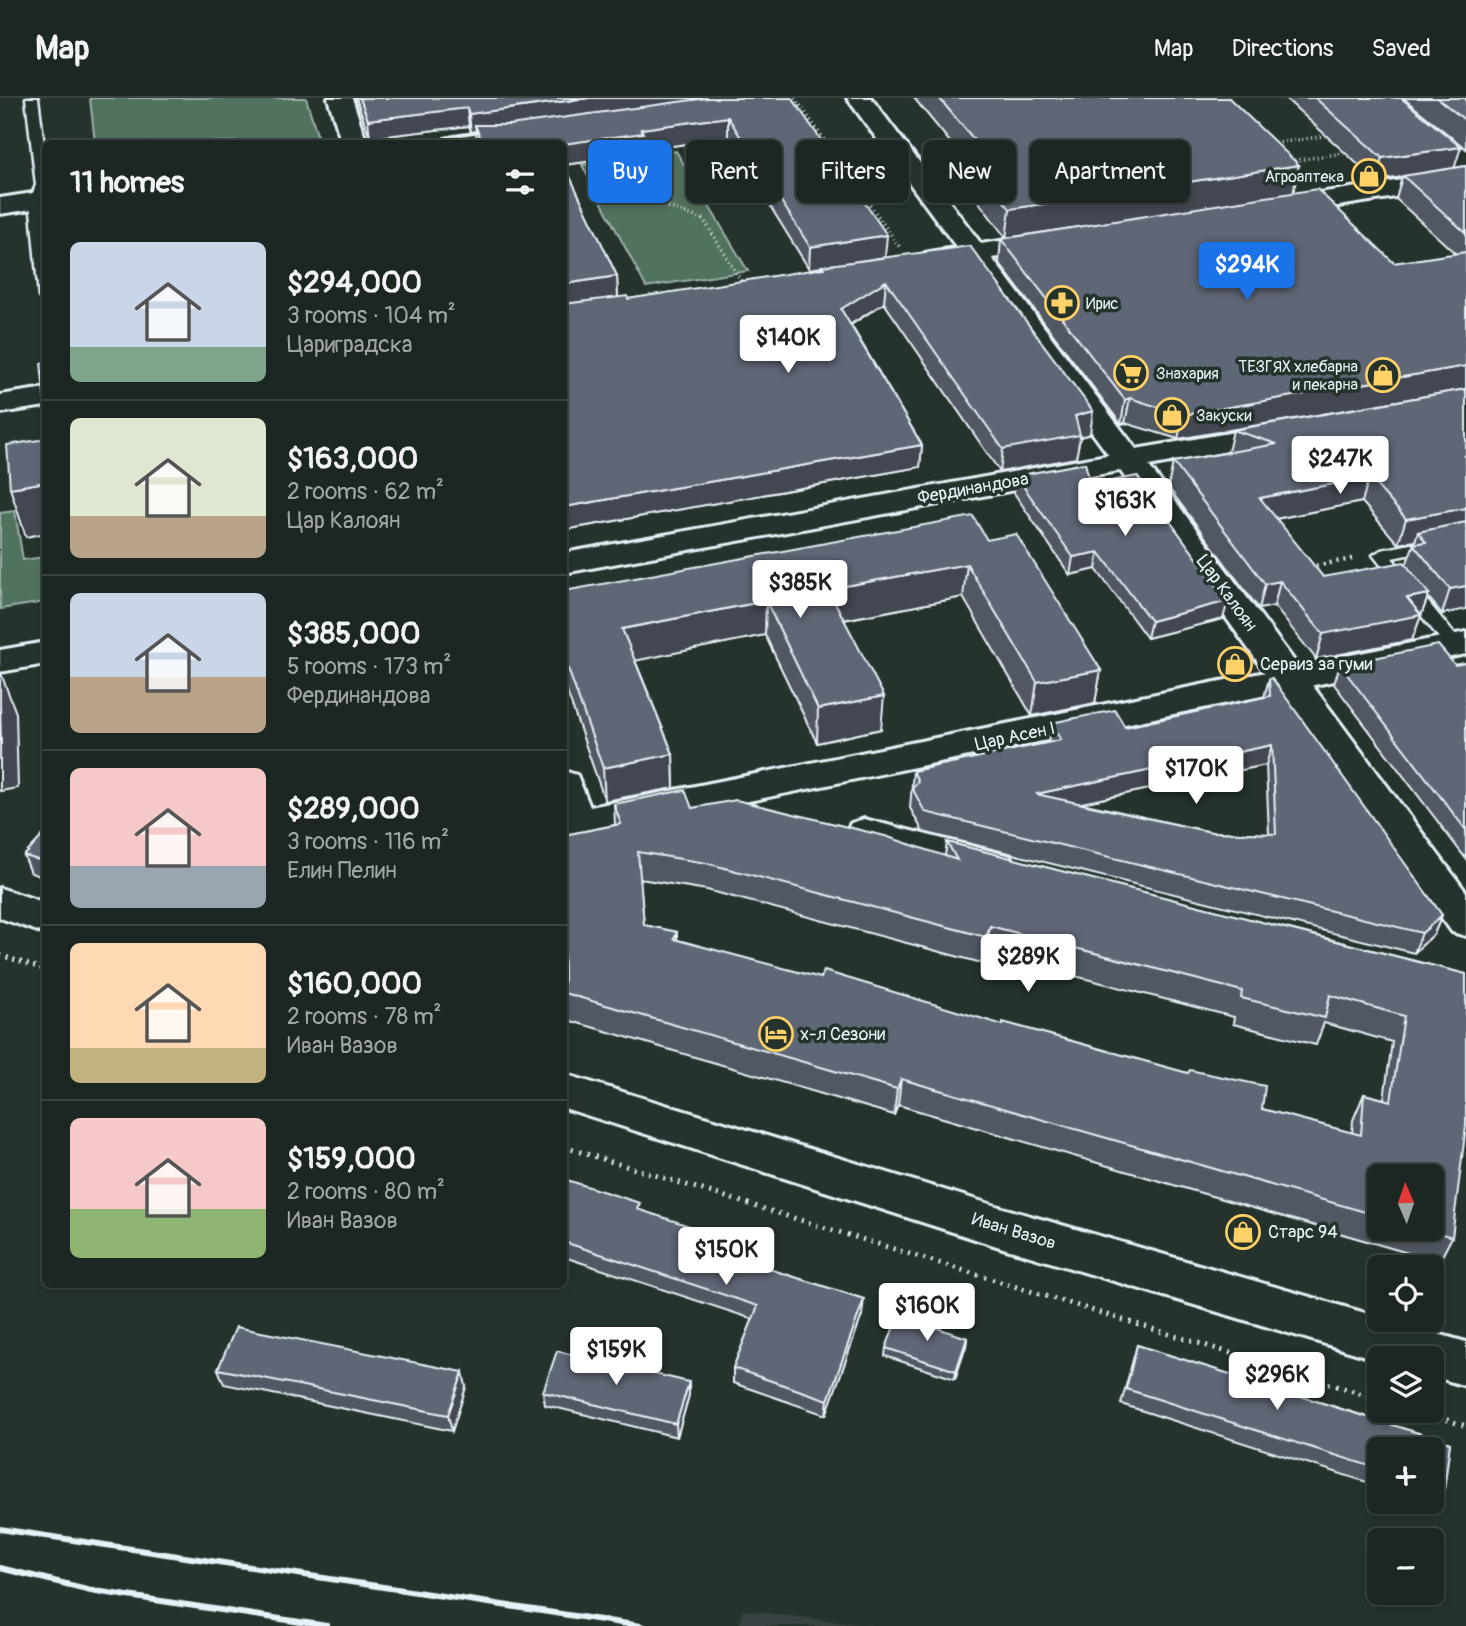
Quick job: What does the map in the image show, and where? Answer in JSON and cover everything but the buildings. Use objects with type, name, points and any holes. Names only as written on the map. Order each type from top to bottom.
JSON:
[{"type":"street","points":[[340,98],[354,140]]},
{"type":"street","name":"Цар Калоян","points":[[859,98],[1129,460],[1466,921]]},
{"type":"street","points":[[482,140],[581,126]]},
{"type":"street","points":[[1247,212],[1463,167]]},
{"type":"street","points":[[0,206],[41,200]]},
{"type":"street","points":[[911,263],[1072,238]]},
{"type":"street","points":[[0,404],[42,398]]},
{"type":"street","name":"Фердинандова","points":[[567,562],[1305,429]]},
{"type":"street","name":"Цар Асен I","points":[[570,825],[719,797],[1460,644]]},
{"type":"street","points":[[0,661],[42,654]]},
{"type":"street","points":[[719,797],[787,814]]},
{"type":"street","points":[[567,805],[570,825]]},
{"type":"street","points":[[828,824],[1031,875]]},
{"type":"street","points":[[0,903],[42,918]]},
{"type":"street","name":"Иван Вазов","points":[[567,1092],[990,1224],[1466,1364]]},
{"type":"lane","points":[[32,98],[42,185],[42,219]]},
{"type":"lane","points":[[1381,555],[1466,538]]},
{"type":"lane","points":[[1381,555],[1460,644]]},
{"type":"path","points":[[795,98],[911,263]]},
{"type":"path","points":[[581,126],[610,183],[634,196],[693,214],[704,220],[746,289]]},
{"type":"path","points":[[1266,145],[1332,135],[1324,128]]},
{"type":"path","points":[[1286,161],[1351,152],[1342,144]]},
{"type":"path","points":[[1300,568],[1381,555]]},
{"type":"path","points":[[0,955],[42,969]]},
{"type":"path","points":[[567,1148],[1367,1395]]},
{"type":"path","points":[[1444,1419],[1466,1426]]},
{"type":"shaded area","points":[[742,1610],[874,1626],[739,1626]]},
{"type":"green space","points":[[90,98],[306,98],[319,140],[95,140]]},
{"type":"green space","points":[[676,151],[686,168],[686,203],[707,203],[748,271],[646,287],[602,203],[672,203],[672,152]]},
{"type":"green space","points":[[588,164],[588,176],[582,165]]},
{"type":"green space","points":[[15,511],[23,560],[42,557],[42,602],[0,609],[0,513]]},
{"type":"railway","points":[[0,1529],[641,1626]]},
{"type":"railway","points":[[0,1568],[95,1591],[327,1626]]},
{"type":"place","name":"Агроаптека","points":[[1369,176]]},
{"type":"place","name":"Ирис","points":[[1062,303]]},
{"type":"place","name":"Знахария","points":[[1131,373]]},
{"type":"place","name":"ТЕЗГЯХ хлебарна и пекарна","points":[[1383,375]]},
{"type":"place","name":"Закуски","points":[[1172,415]]},
{"type":"place","name":"Сервиз за гуми","points":[[1235,664]]},
{"type":"place","name":"х-л Сезони","points":[[776,1034]]},
{"type":"place","name":"Старс 94","points":[[1243,1232]]}]
